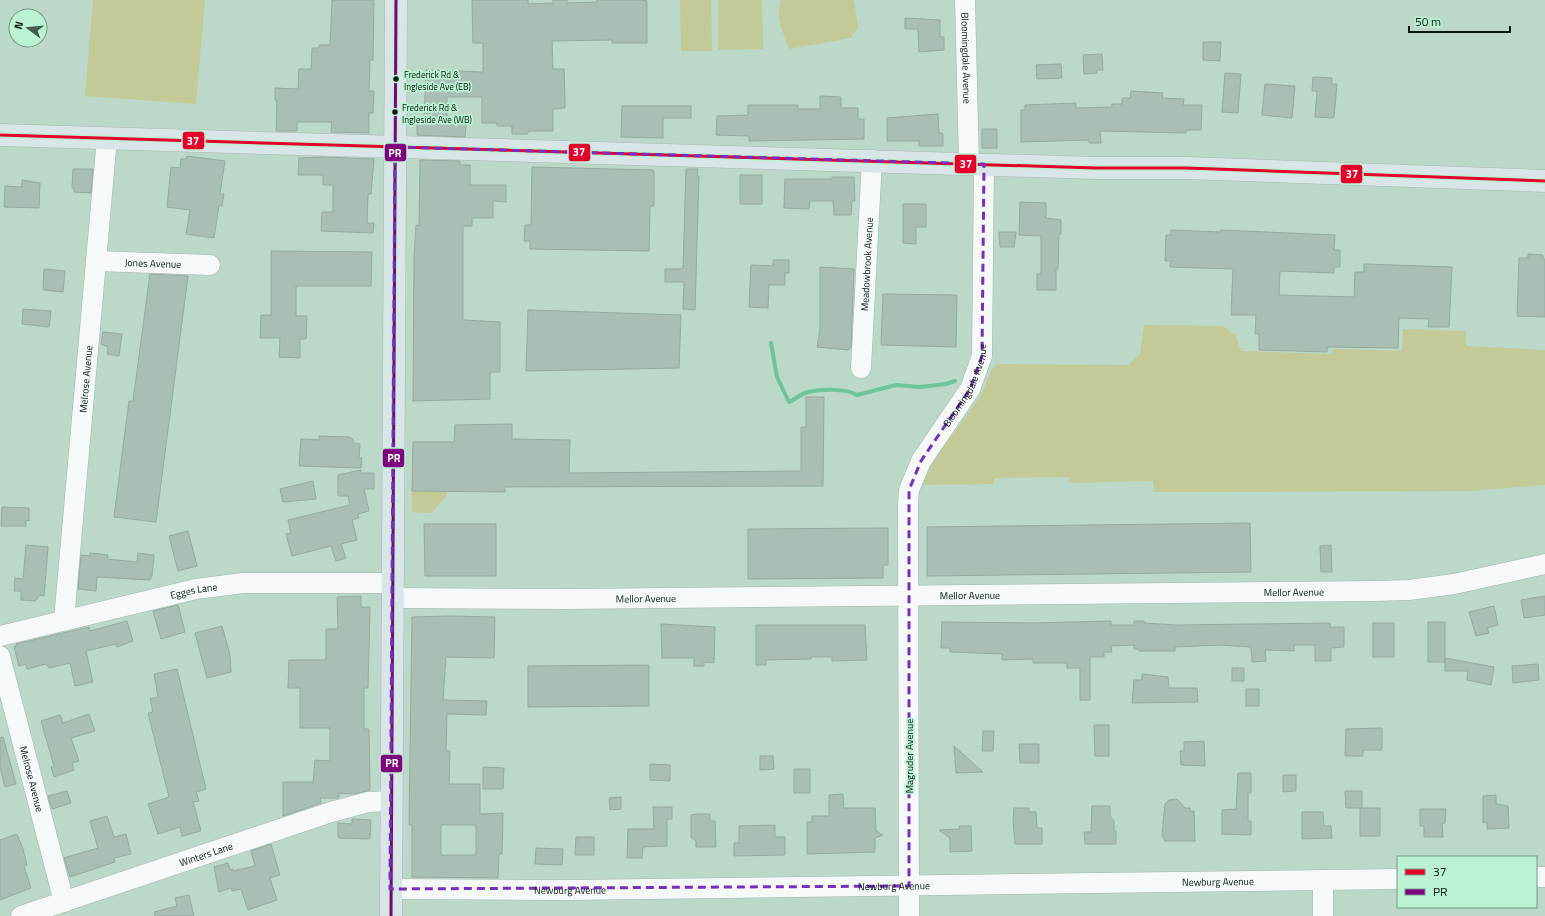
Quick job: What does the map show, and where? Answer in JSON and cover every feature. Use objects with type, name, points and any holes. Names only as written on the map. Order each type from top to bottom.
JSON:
[{"type":"main road","points":[[390,916],[392,801],[396,0]]},
{"type":"main road","points":[[0,135],[872,160],[1096,168],[1193,168],[1545,181]]},
{"type":"street","name":"Bloomingdale Avenue","points":[[909,596],[908,505],[913,477],[932,443],[970,389],[982,356],[976,164],[965,0]]},
{"type":"street","name":"Melrose Avenue","points":[[64,620],[106,138]]},
{"type":"street","name":"Meadowbrook Avenue","points":[[861,368],[872,160]]},
{"type":"street","name":"Jones Avenue","points":[[96,261],[210,265]]},
{"type":"street","name":"Mellor Avenue","points":[[393,591],[567,599],[1409,590],[1454,584],[1545,564]]},
{"type":"street","name":"Egges Lane","points":[[0,636],[182,592],[243,583],[393,591]]},
{"type":"street","name":"Magruder Avenue","points":[[909,596],[909,916]]},
{"type":"street","name":"Melrose Avenue","points":[[0,656],[64,902]]},
{"type":"street","name":"Winters Lane","points":[[21,916],[338,810],[368,802],[392,801]]},
{"type":"street","name":"Newburg Avenue","points":[[390,889],[525,890],[1397,880]]},
{"type":"street","points":[[1323,881],[1323,916]]},
{"type":"highlighted area","points":[[395,147],[984,164],[982,356],[970,389],[921,461],[909,490],[909,886],[390,889]]},
{"type":"green space","points":[[93,0],[205,0],[196,104],[85,96]]},
{"type":"green space","points":[[680,0],[711,0],[712,51],[681,51]]},
{"type":"green space","points":[[718,0],[762,0],[763,49],[718,50]]},
{"type":"green space","points":[[781,0],[854,0],[858,27],[851,38],[789,49],[779,18],[779,6]]},
{"type":"green space","points":[[1144,325],[1223,326],[1236,336],[1241,351],[1332,354],[1333,349],[1402,351],[1403,329],[1466,331],[1466,346],[1545,350],[1545,485],[1469,491],[1154,492],[1153,481],[1069,483],[1069,477],[994,478],[994,484],[923,485],[934,461],[973,407],[982,392],[991,371],[997,364],[1128,365],[1140,354]]},
{"type":"green space","points":[[412,491],[447,491],[447,496],[431,513],[412,512]]},
{"type":"building","points":[[332,0],[374,0],[373,60],[370,60],[369,91],[374,91],[373,113],[369,113],[369,133],[331,132],[332,122],[297,122],[297,131],[276,131],[277,101],[275,100],[275,88],[298,89],[299,69],[311,69],[312,48],[319,48],[319,45],[330,45]]},
{"type":"building","points":[[472,0],[528,0],[528,4],[553,3],[553,0],[567,0],[567,3],[597,2],[597,0],[647,1],[647,43],[612,43],[612,40],[552,41],[553,69],[564,69],[565,98],[565,108],[553,109],[553,131],[529,131],[527,134],[512,134],[512,126],[497,126],[497,123],[482,123],[482,97],[447,97],[447,122],[466,122],[465,137],[417,135],[417,121],[424,121],[426,70],[483,72],[483,43],[473,43]]},
{"type":"building","points":[[905,18],[940,20],[940,37],[944,37],[944,50],[919,52],[918,29],[905,29]]},
{"type":"building","points":[[1203,42],[1221,42],[1220,61],[1203,60]]},
{"type":"building","points":[[1102,54],[1103,70],[1097,70],[1097,73],[1084,74],[1083,55]]},
{"type":"building","points":[[1061,64],[1062,78],[1037,79],[1036,65]]},
{"type":"building","points":[[1225,73],[1241,74],[1238,113],[1222,112]]},
{"type":"building","points":[[1313,77],[1332,78],[1332,84],[1337,84],[1334,118],[1315,117],[1317,91],[1312,91]]},
{"type":"building","points":[[1265,84],[1295,86],[1292,118],[1262,115]]},
{"type":"building","points":[[1131,91],[1163,93],[1162,98],[1184,99],[1183,105],[1202,105],[1201,130],[1186,130],[1186,133],[1100,131],[1101,143],[1089,143],[1089,140],[1021,142],[1021,110],[1025,110],[1025,105],[1076,103],[1076,108],[1112,107],[1112,104],[1122,104],[1122,98],[1130,98]]},
{"type":"building","points":[[820,96],[841,97],[841,108],[858,108],[858,119],[864,119],[864,139],[749,141],[749,136],[716,135],[717,116],[748,115],[748,105],[798,105],[798,109],[820,109]]},
{"type":"building","points":[[622,106],[691,106],[691,118],[663,118],[663,138],[621,137]]},
{"type":"building","points":[[938,114],[939,133],[943,133],[943,146],[919,146],[919,141],[887,141],[887,118]]},
{"type":"building","points":[[982,129],[997,129],[997,148],[982,148]]},
{"type":"building","points":[[187,156],[225,161],[220,194],[224,194],[222,206],[219,205],[214,238],[186,234],[190,210],[167,207],[171,167],[180,168],[181,159],[186,159]]},
{"type":"building","points":[[321,157],[374,159],[371,194],[368,194],[367,223],[374,223],[373,233],[321,231],[322,212],[333,212],[333,185],[323,185],[323,175],[298,175],[299,158]]},
{"type":"building","points":[[420,160],[460,161],[460,165],[470,165],[470,185],[506,185],[506,202],[493,201],[493,218],[472,218],[472,226],[463,226],[463,320],[500,322],[500,372],[490,372],[490,399],[413,401],[414,257],[416,225],[419,226]]},
{"type":"building","points":[[532,167],[654,170],[654,206],[650,206],[649,251],[530,249],[530,241],[524,241],[525,225],[531,225]]},
{"type":"building","points":[[73,169],[93,169],[91,193],[74,192],[74,188],[72,188]]},
{"type":"building","points":[[686,169],[698,169],[697,176],[699,176],[695,310],[683,309],[684,282],[665,282],[665,269],[683,269]]},
{"type":"building","points":[[740,175],[762,175],[762,204],[740,204]]},
{"type":"building","points":[[832,177],[854,177],[855,201],[852,201],[851,215],[834,215],[833,201],[810,201],[809,209],[784,208],[785,179],[832,179]]},
{"type":"building","points":[[22,180],[40,183],[39,208],[4,207],[5,186],[22,187]]},
{"type":"building","points":[[1020,202],[1046,203],[1046,218],[1061,220],[1058,269],[1056,269],[1056,290],[1037,290],[1037,274],[1041,274],[1041,236],[1019,235]]},
{"type":"building","points":[[903,204],[926,204],[926,227],[916,227],[916,244],[903,243]]},
{"type":"building","points":[[1171,230],[1220,232],[1220,230],[1335,235],[1334,250],[1340,250],[1340,267],[1334,267],[1334,273],[1280,271],[1279,295],[1354,297],[1355,272],[1364,272],[1364,264],[1452,267],[1449,327],[1428,327],[1429,319],[1399,318],[1398,348],[1327,347],[1327,352],[1259,350],[1259,334],[1255,334],[1256,315],[1231,315],[1233,269],[1170,267],[1171,261],[1165,261],[1166,235],[1171,235]]},
{"type":"building","points":[[999,232],[1016,232],[1014,247],[1000,247]]},
{"type":"building","points":[[271,251],[372,252],[371,286],[296,286],[296,316],[307,316],[306,339],[300,339],[300,358],[279,357],[280,338],[260,338],[261,315],[271,315]]},
{"type":"building","points":[[1528,254],[1543,255],[1543,259],[1545,259],[1545,317],[1517,316],[1519,258],[1528,258]]},
{"type":"building","points":[[773,260],[789,260],[789,273],[785,273],[785,285],[769,285],[768,308],[749,307],[751,265],[773,266]]},
{"type":"building","points":[[820,267],[854,269],[851,348],[848,350],[817,347],[820,330]]},
{"type":"building","points":[[44,269],[65,271],[63,292],[43,290]]},
{"type":"building","points":[[150,274],[188,276],[156,522],[114,517],[129,401],[133,401]]},
{"type":"building","points":[[883,294],[957,295],[956,347],[881,345]]},
{"type":"building","points":[[23,309],[51,311],[49,327],[22,324]]},
{"type":"building","points":[[528,310],[681,315],[679,368],[526,371]]},
{"type":"building","points":[[103,332],[122,334],[119,356],[107,354],[108,347],[101,344]]},
{"type":"building","points":[[806,397],[824,397],[823,486],[505,487],[505,492],[412,491],[413,442],[454,442],[455,425],[512,424],[512,439],[570,440],[569,473],[801,471],[801,427],[806,427]]},
{"type":"building","points":[[319,436],[349,437],[353,439],[353,443],[360,444],[359,458],[362,458],[361,468],[299,466],[301,439],[319,440]]},
{"type":"building","points":[[361,470],[361,473],[374,473],[374,489],[364,489],[369,511],[358,514],[359,518],[352,520],[357,540],[341,544],[346,558],[336,561],[331,546],[292,556],[286,534],[291,533],[288,520],[350,505],[348,496],[338,496],[338,475]]},
{"type":"building","points":[[313,481],[316,499],[283,502],[280,489]]},
{"type":"building","points":[[2,507],[29,508],[29,521],[26,520],[26,526],[1,526]]},
{"type":"building","points":[[1250,523],[1251,572],[927,576],[927,527]]},
{"type":"building","points":[[424,524],[496,524],[496,576],[425,576]]},
{"type":"building","points":[[888,528],[888,565],[883,565],[883,578],[748,579],[748,529]]},
{"type":"building","points":[[188,531],[197,566],[178,571],[169,536]]},
{"type":"building","points":[[26,545],[48,547],[44,596],[40,595],[35,601],[21,600],[21,591],[14,591],[15,578],[23,579]]},
{"type":"building","points":[[1331,545],[1332,572],[1321,572],[1320,546]]},
{"type":"building","points":[[90,553],[108,555],[107,559],[137,562],[138,553],[154,555],[152,576],[150,580],[97,577],[96,591],[78,589],[81,555],[90,556]]},
{"type":"building","points":[[361,596],[361,607],[370,607],[368,688],[364,688],[364,729],[369,729],[370,790],[355,794],[339,793],[339,798],[320,798],[321,803],[283,816],[283,782],[313,782],[315,760],[330,761],[330,728],[300,728],[300,688],[288,688],[289,660],[326,660],[326,629],[338,629],[337,597]]},
{"type":"building","points":[[1545,596],[1545,615],[1524,618],[1521,600]]},
{"type":"building","points":[[178,605],[185,632],[161,639],[153,611]]},
{"type":"building","points":[[1494,606],[1498,625],[1487,628],[1489,633],[1476,636],[1469,612]]},
{"type":"building","points":[[412,617],[495,617],[494,658],[446,657],[443,700],[487,701],[486,715],[447,714],[446,751],[450,751],[449,784],[480,784],[480,814],[503,813],[502,854],[499,854],[498,878],[412,877],[412,825],[409,825]],"holes":[[[441,825],[476,825],[476,855],[441,855]]]},
{"type":"building","points":[[127,621],[133,641],[117,647],[116,644],[86,651],[93,682],[75,686],[70,663],[49,668],[46,664],[27,669],[26,664],[19,666],[14,647],[16,644],[89,627],[90,631]]},
{"type":"building","points":[[1111,621],[1111,625],[1134,625],[1134,621],[1176,625],[1330,623],[1330,627],[1344,627],[1344,647],[1331,648],[1331,661],[1315,661],[1315,645],[1294,645],[1294,651],[1265,650],[1266,661],[1252,662],[1251,647],[1220,645],[1175,647],[1175,651],[1139,651],[1139,649],[1134,649],[1134,645],[1111,646],[1112,652],[1104,652],[1104,657],[1090,657],[1090,700],[1080,700],[1080,668],[1067,668],[1067,663],[1033,663],[1033,659],[1002,660],[1002,654],[950,652],[950,648],[941,648],[942,622],[1034,623]]},
{"type":"building","points":[[1428,622],[1445,622],[1445,662],[1428,662]]},
{"type":"building","points":[[1373,623],[1394,623],[1394,657],[1373,657]]},
{"type":"building","points":[[661,624],[715,627],[714,663],[704,662],[704,666],[694,666],[694,658],[662,658]]},
{"type":"building","points":[[756,625],[865,625],[867,660],[832,661],[832,657],[811,657],[811,659],[766,660],[766,665],[756,665]]},
{"type":"building","points":[[222,626],[230,655],[231,672],[207,678],[195,633]]},
{"type":"building","points":[[1445,658],[1494,667],[1491,685],[1467,680],[1468,671],[1445,671]]},
{"type":"building","points":[[1538,664],[1539,680],[1513,683],[1512,666]]},
{"type":"building","points":[[649,665],[649,706],[528,707],[528,666]]},
{"type":"building","points":[[1232,668],[1244,668],[1244,681],[1232,681]]},
{"type":"building","points":[[177,669],[206,789],[196,792],[199,801],[193,802],[201,831],[182,836],[180,827],[158,834],[148,804],[169,797],[148,713],[153,712],[150,699],[158,697],[154,674]]},
{"type":"building","points":[[1142,674],[1168,677],[1169,688],[1197,688],[1198,702],[1132,703],[1134,680],[1142,680]]},
{"type":"building","points":[[1246,689],[1259,689],[1259,706],[1246,706]]},
{"type":"building","points":[[89,714],[95,731],[71,738],[79,761],[72,763],[74,770],[54,777],[51,767],[54,766],[41,721],[60,715],[63,723]]},
{"type":"building","points":[[1094,725],[1109,725],[1109,756],[1095,756]]},
{"type":"building","points":[[1382,728],[1382,750],[1363,750],[1363,756],[1345,756],[1346,729]]},
{"type":"building","points":[[983,731],[994,731],[993,751],[982,751]]},
{"type":"building","points":[[3,737],[16,784],[5,787],[0,767],[0,738]]},
{"type":"building","points":[[1204,741],[1205,766],[1181,765],[1180,751],[1184,751],[1184,742]]},
{"type":"building","points":[[1019,744],[1039,744],[1039,763],[1020,763]]},
{"type":"building","points":[[954,746],[983,772],[956,773]]},
{"type":"building","points":[[760,756],[773,756],[774,769],[760,770]]},
{"type":"building","points":[[650,764],[670,765],[670,781],[650,780]]},
{"type":"building","points":[[483,767],[504,768],[503,789],[483,789]]},
{"type":"building","points":[[794,769],[810,769],[810,793],[794,793]]},
{"type":"building","points":[[1238,773],[1251,773],[1251,793],[1248,793],[1248,821],[1251,821],[1251,835],[1222,834],[1222,810],[1236,809]]},
{"type":"building","points":[[1283,775],[1296,775],[1296,791],[1283,792]]},
{"type":"building","points":[[67,791],[71,803],[52,809],[48,796]]},
{"type":"building","points":[[1345,791],[1362,791],[1362,808],[1346,808]]},
{"type":"building","points":[[843,794],[844,808],[875,808],[876,831],[883,835],[875,838],[875,852],[807,854],[807,822],[812,822],[812,816],[829,816],[829,795]]},
{"type":"building","points":[[1496,795],[1496,804],[1508,806],[1509,828],[1487,829],[1487,822],[1483,823],[1483,796]]},
{"type":"building","points":[[621,797],[621,809],[610,810],[609,798]]},
{"type":"building","points":[[1177,799],[1185,808],[1190,808],[1190,811],[1194,811],[1195,841],[1165,841],[1162,835],[1165,804],[1169,800]]},
{"type":"building","points":[[1092,806],[1110,806],[1110,816],[1114,821],[1114,831],[1116,831],[1116,844],[1085,844],[1084,832],[1091,832]]},
{"type":"building","points":[[653,807],[672,807],[672,819],[667,819],[667,846],[643,847],[642,858],[627,858],[628,829],[654,829]]},
{"type":"building","points":[[1014,808],[1029,808],[1029,812],[1036,812],[1037,828],[1042,828],[1042,844],[1015,844],[1013,821]]},
{"type":"building","points":[[1360,808],[1380,808],[1380,836],[1360,836]]},
{"type":"building","points":[[1420,809],[1446,809],[1445,823],[1442,823],[1443,837],[1424,837],[1424,826],[1420,826]]},
{"type":"building","points":[[1302,812],[1323,812],[1324,826],[1331,826],[1332,838],[1302,839]]},
{"type":"building","points":[[710,814],[710,821],[715,821],[716,847],[696,847],[696,841],[691,837],[691,815]]},
{"type":"building","points":[[107,816],[114,837],[126,834],[131,854],[114,858],[115,862],[70,877],[64,858],[98,848],[90,821]]},
{"type":"building","points":[[352,819],[371,820],[370,839],[338,838],[338,823],[352,824]]},
{"type":"building","points":[[775,825],[775,837],[785,837],[785,855],[734,856],[734,843],[739,843],[739,826]]},
{"type":"building","points":[[959,826],[971,826],[972,851],[950,852],[950,838],[939,830],[960,829]]},
{"type":"building","points":[[17,834],[23,849],[27,865],[24,866],[31,888],[0,900],[0,840]]},
{"type":"building","points":[[576,837],[594,837],[594,855],[575,855]]},
{"type":"building","points":[[271,844],[280,875],[270,878],[277,900],[248,910],[241,889],[232,891],[231,888],[219,892],[214,867],[228,863],[230,870],[233,869],[233,871],[255,866],[251,851]]},
{"type":"building","points":[[536,848],[563,849],[562,865],[535,864]]},
{"type":"building","points":[[189,895],[194,916],[155,916],[154,912],[177,906],[175,898]]},
{"type":"waterway","points":[[771,343],[777,377],[789,402],[803,394],[817,391],[839,390],[857,395],[896,385],[920,387],[946,384],[955,381]]},
{"type":"transit line","name":"PR","points":[[391,916],[396,0]]},
{"type":"transit line","name":"37","points":[[0,135],[1096,168],[1186,168],[1545,181]]},
{"type":"place","name":"Frederick Rd & Ingleside Ave (EB)","points":[[396,79]]},
{"type":"place","name":"Frederick Rd & Ingleside Ave (WB)","points":[[395,112]]}]
